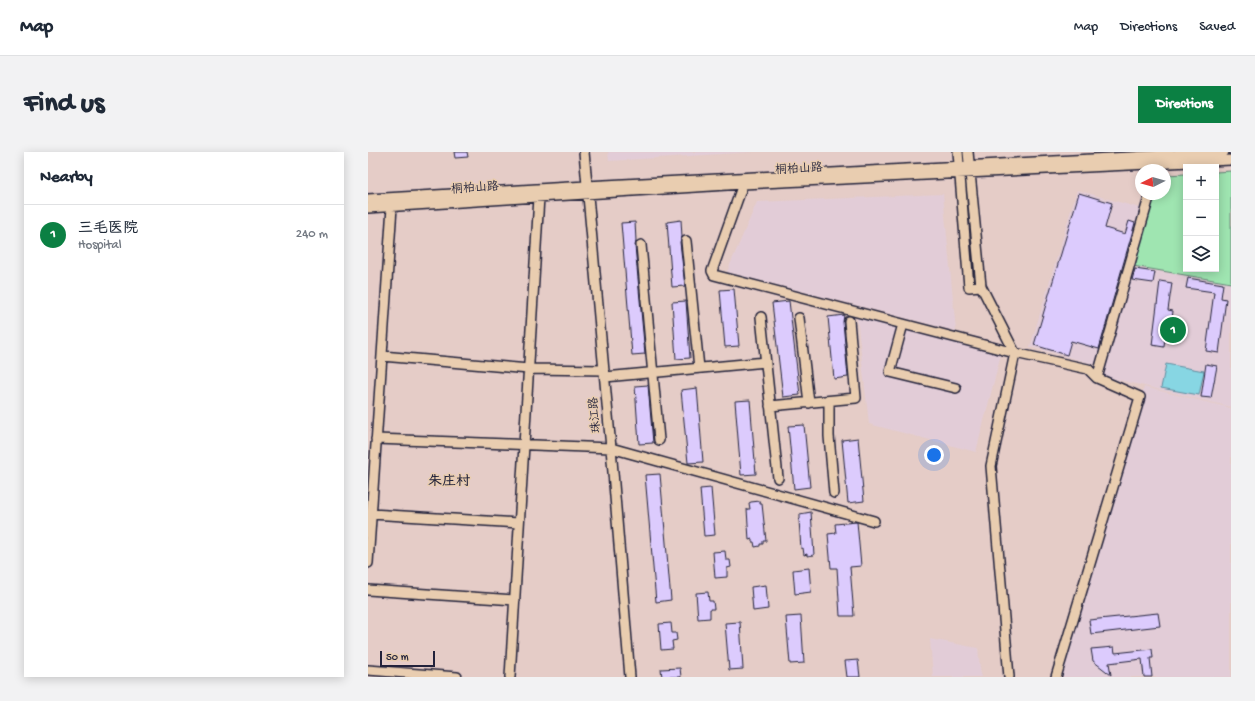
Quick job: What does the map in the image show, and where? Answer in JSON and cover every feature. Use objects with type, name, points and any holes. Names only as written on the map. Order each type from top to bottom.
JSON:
[{"type":"street","name":"珠江路","points":[[584,152],[630,677]]},
{"type":"street","points":[[958,152],[969,287],[981,286]]},
{"type":"street","points":[[968,152],[981,286],[1015,352],[991,466],[1009,677]]},
{"type":"street","name":"桐柏山路","points":[[368,199],[743,184],[1224,152]]},
{"type":"street","name":"桐柏山路","points":[[1171,165],[1231,160]]},
{"type":"street","name":"桐柏山路","points":[[970,169],[1135,167]]},
{"type":"street","name":"桐柏山路","points":[[368,208],[539,197],[587,190],[960,170]]},
{"type":"street","points":[[743,184],[712,271],[714,275],[903,324],[1088,369],[1097,378],[1140,397],[1056,677]]},
{"type":"street","points":[[510,677],[539,197]]},
{"type":"street","points":[[1097,378],[1148,200]]},
{"type":"street","points":[[368,563],[392,207]]},
{"type":"street","points":[[686,241],[699,368]]},
{"type":"street","points":[[641,245],[659,440]]},
{"type":"street","points":[[762,317],[778,478]]},
{"type":"street","points":[[799,318],[809,402]]},
{"type":"street","points":[[770,406],[856,398],[849,321]]},
{"type":"street","points":[[903,324],[890,372],[956,388]]},
{"type":"street","points":[[382,356],[604,373],[653,373],[766,362]]},
{"type":"street","points":[[829,401],[828,436],[834,493]]},
{"type":"street","points":[[376,439],[524,446],[611,448],[874,521]]},
{"type":"street","points":[[371,514],[519,523]]},
{"type":"street","points":[[368,590],[515,600]]},
{"type":"street","points":[[368,670],[457,677]]},
{"type":"shaded area","points":[[608,152],[753,152],[609,161]]},
{"type":"shaded area","points":[[1077,190],[1143,209],[1100,360],[1094,364],[1030,347]]},
{"type":"shaded area","points":[[943,194],[956,331],[727,272],[757,202]]},
{"type":"shaded area","points":[[1133,267],[1231,283],[1231,407],[1103,376]]},
{"type":"shaded area","points":[[857,317],[1001,354],[976,452],[869,424]]},
{"type":"shaded area","points":[[1144,387],[1231,408],[1231,677],[1060,677]]},
{"type":"shaded area","points":[[930,639],[978,648],[981,677],[933,677]]},
{"type":"green space","points":[[1231,171],[1231,283],[1133,266],[1153,200],[1171,200],[1171,175],[1183,174],[1183,272],[1219,272],[1219,172]]},
{"type":"water","points":[[1166,364],[1204,371],[1199,395],[1161,388]]},
{"type":"building","points":[[454,152],[467,152],[468,157],[455,158]]},
{"type":"building","points":[[1079,193],[1112,203],[1105,228],[1125,234],[1129,221],[1135,223],[1099,349],[1071,341],[1067,355],[1034,345]]},
{"type":"building","points":[[681,220],[682,237],[680,242],[685,286],[672,287],[667,222]]},
{"type":"building","points":[[635,222],[635,246],[645,354],[632,355],[621,223]]},
{"type":"building","points":[[1135,269],[1155,272],[1153,283],[1132,280]]},
{"type":"building","points":[[1188,278],[1223,284],[1221,298],[1226,299],[1219,353],[1206,351],[1214,292],[1186,288]]},
{"type":"building","points":[[1160,281],[1172,283],[1168,310],[1173,311],[1171,327],[1166,327],[1164,347],[1152,345]]},
{"type":"building","points":[[734,289],[739,346],[725,347],[720,290]]},
{"type":"building","points":[[686,301],[690,358],[676,359],[672,302]]},
{"type":"building","points":[[789,301],[800,395],[783,397],[772,303]]},
{"type":"building","points":[[844,315],[843,322],[848,377],[834,379],[828,317]]},
{"type":"building","points":[[1206,364],[1217,366],[1211,398],[1201,397]]},
{"type":"building","points":[[648,385],[653,443],[639,444],[635,386]]},
{"type":"building","points":[[697,388],[703,462],[688,463],[681,390]]},
{"type":"building","points":[[750,400],[756,474],[741,475],[735,401]]},
{"type":"building","points":[[804,425],[810,487],[794,489],[788,426]]},
{"type":"building","points":[[858,438],[864,501],[848,503],[842,440]]},
{"type":"building","points":[[660,474],[671,600],[656,602],[645,475]]},
{"type":"building","points":[[711,488],[715,535],[704,536],[700,489]]},
{"type":"building","points":[[760,501],[760,504],[762,504],[766,541],[763,541],[763,544],[760,544],[760,546],[755,547],[752,539],[749,540],[747,509],[750,509],[749,503]]},
{"type":"building","points":[[811,512],[814,555],[807,556],[807,554],[804,555],[803,548],[801,549],[799,520],[800,514]]},
{"type":"building","points":[[857,522],[861,566],[850,567],[854,616],[840,616],[837,568],[831,568],[828,534],[836,533],[835,524]]},
{"type":"building","points":[[725,551],[726,560],[730,560],[731,567],[727,568],[727,577],[715,578],[713,552]]},
{"type":"building","points":[[809,568],[811,592],[795,594],[793,570]]},
{"type":"building","points":[[766,585],[768,609],[753,611],[751,587]]},
{"type":"building","points":[[708,592],[709,601],[713,601],[714,609],[710,609],[710,618],[698,619],[696,593]]},
{"type":"building","points":[[1158,613],[1160,626],[1091,634],[1089,620]]},
{"type":"building","points":[[801,616],[804,663],[790,664],[786,617]]},
{"type":"building","points":[[740,622],[743,669],[729,670],[725,623]]},
{"type":"building","points":[[671,623],[672,633],[676,633],[677,640],[672,641],[673,649],[661,650],[659,624]]},
{"type":"building","points":[[1114,647],[1115,653],[1152,649],[1153,658],[1150,658],[1152,677],[1144,677],[1142,659],[1109,663],[1111,675],[1093,661],[1091,649]]},
{"type":"building","points":[[858,660],[860,677],[847,677],[845,661]]},
{"type":"building","points":[[680,668],[681,677],[662,677],[661,669]]},
{"type":"place","name":"三毛医院","points":[[1173,330]]},
{"type":"district","name":"朱庄村","points":[[449,482]]}]
